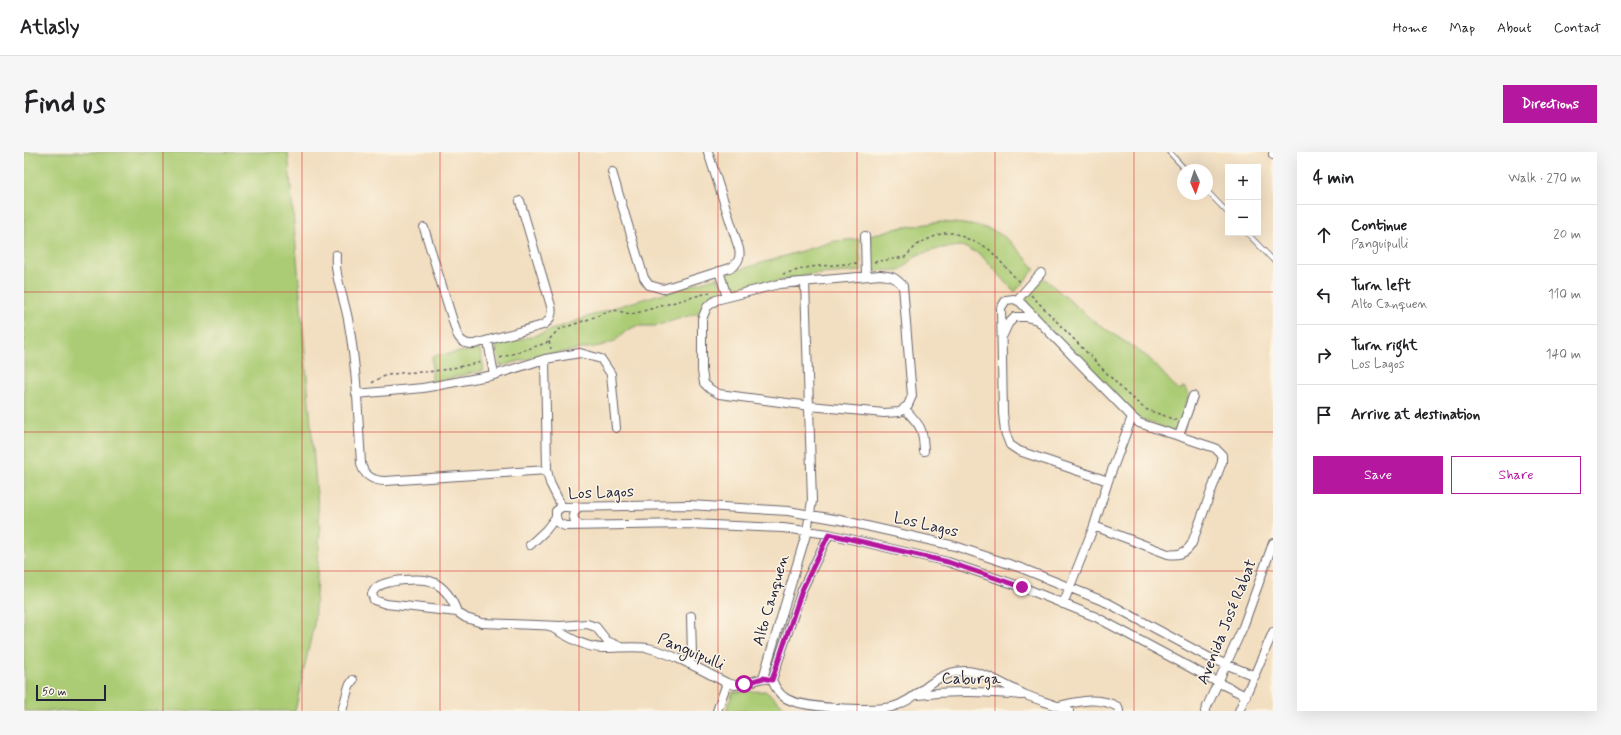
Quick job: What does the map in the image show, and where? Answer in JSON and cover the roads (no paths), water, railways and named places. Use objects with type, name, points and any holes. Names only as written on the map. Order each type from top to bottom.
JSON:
[{"type":"street","points":[[612,172],[642,274],[650,285],[663,289],[720,271],[736,264],[740,258],[740,253],[708,152]]},
{"type":"street","points":[[424,228],[459,337],[464,342],[471,344],[488,341],[542,325],[549,320],[551,316],[551,306],[520,202]]},
{"type":"street","points":[[865,236],[866,276]]},
{"type":"street","points":[[336,255],[336,272],[346,305],[350,332],[362,467],[368,475],[375,480],[385,481],[547,470]]},
{"type":"street","points":[[720,271],[727,298]]},
{"type":"street","points":[[1018,301],[1041,273]]},
{"type":"street","points":[[866,276],[888,276],[896,278],[903,286],[912,396],[908,404],[900,412],[884,413],[810,406],[719,394],[710,390],[704,383],[702,371],[702,319],[707,307],[716,300],[779,284],[805,282],[866,276]]},
{"type":"street","name":"Alto Canquen","points":[[763,678],[807,530],[810,514],[812,484],[805,282]]},
{"type":"street","points":[[1094,526],[1168,554],[1182,553],[1190,547],[1222,462],[1222,455],[1215,448],[1139,423],[1018,301],[1010,298],[1006,300],[1002,304],[1001,311],[1001,342],[1003,413],[1005,432],[1010,444],[1019,451],[1108,481]]},
{"type":"street","points":[[1001,342],[1008,324],[1021,311],[1018,301]]},
{"type":"street","points":[[1001,311],[1006,317],[1026,317],[1039,321]]},
{"type":"street","points":[[488,341],[494,375]]},
{"type":"street","points":[[356,394],[423,388],[494,375],[546,359],[580,353],[601,359],[611,374],[616,428]]},
{"type":"street","points":[[546,359],[547,470],[550,483],[562,507]]},
{"type":"street","points":[[1179,436],[1193,396]]},
{"type":"street","points":[[904,408],[922,428],[924,433],[924,451]]},
{"type":"street","points":[[1063,604],[1094,526],[1108,481],[1132,417]]},
{"type":"street","name":"Los Lagos","points":[[1246,696],[1218,683],[1096,617],[1022,587],[948,562],[807,530],[690,524],[565,526],[558,523],[556,511],[562,507],[689,505],[788,510],[955,546],[1021,568],[1108,603],[1208,657],[1255,676]]},
{"type":"street","points":[[578,507],[573,515],[575,521],[579,525]]},
{"type":"street","points":[[530,544],[546,530],[556,517]]},
{"type":"street","name":"Alto Canquen","points":[[772,680],[802,590],[829,534]]},
{"type":"street","name":"Avenida José Rabat","points":[[1205,711],[1243,627],[1273,543]]},
{"type":"street","name":"Panguipulli","points":[[457,612],[453,601],[435,583],[412,579],[384,584],[375,588],[372,594],[374,600],[386,604],[457,612],[466,618],[482,623],[546,625],[587,624],[596,627],[607,641],[621,647]]},
{"type":"street","points":[[789,587],[802,590]]},
{"type":"street","points":[[689,664],[692,655],[691,616]]},
{"type":"street","name":"Panguipulli","points":[[546,625],[592,647],[604,649],[621,647],[647,648],[689,664],[727,683],[735,685],[744,684],[763,678]]},
{"type":"street","points":[[1240,711],[1273,632]]},
{"type":"street","name":"Caburga","points":[[772,680],[777,690],[798,707],[872,710],[893,707],[916,695],[940,677],[953,672],[966,671],[982,675],[1026,695],[1069,711]]},
{"type":"street","points":[[763,678],[772,680]]},
{"type":"street","points":[[342,711],[348,686],[353,680]]},
{"type":"street","points":[[717,711],[727,683]]},
{"type":"street","name":"Caburga","points":[[916,695],[969,691],[1026,695]]},
{"type":"street","name":"Caburga","points":[[1059,706],[1094,699],[1109,702],[1118,707],[1119,711]]},
{"type":"lane","points":[[1169,152],[1180,164]]},
{"type":"lane","points":[[1213,197],[1225,210]]},
{"type":"lane","points":[[1250,236],[1273,260]]}]
